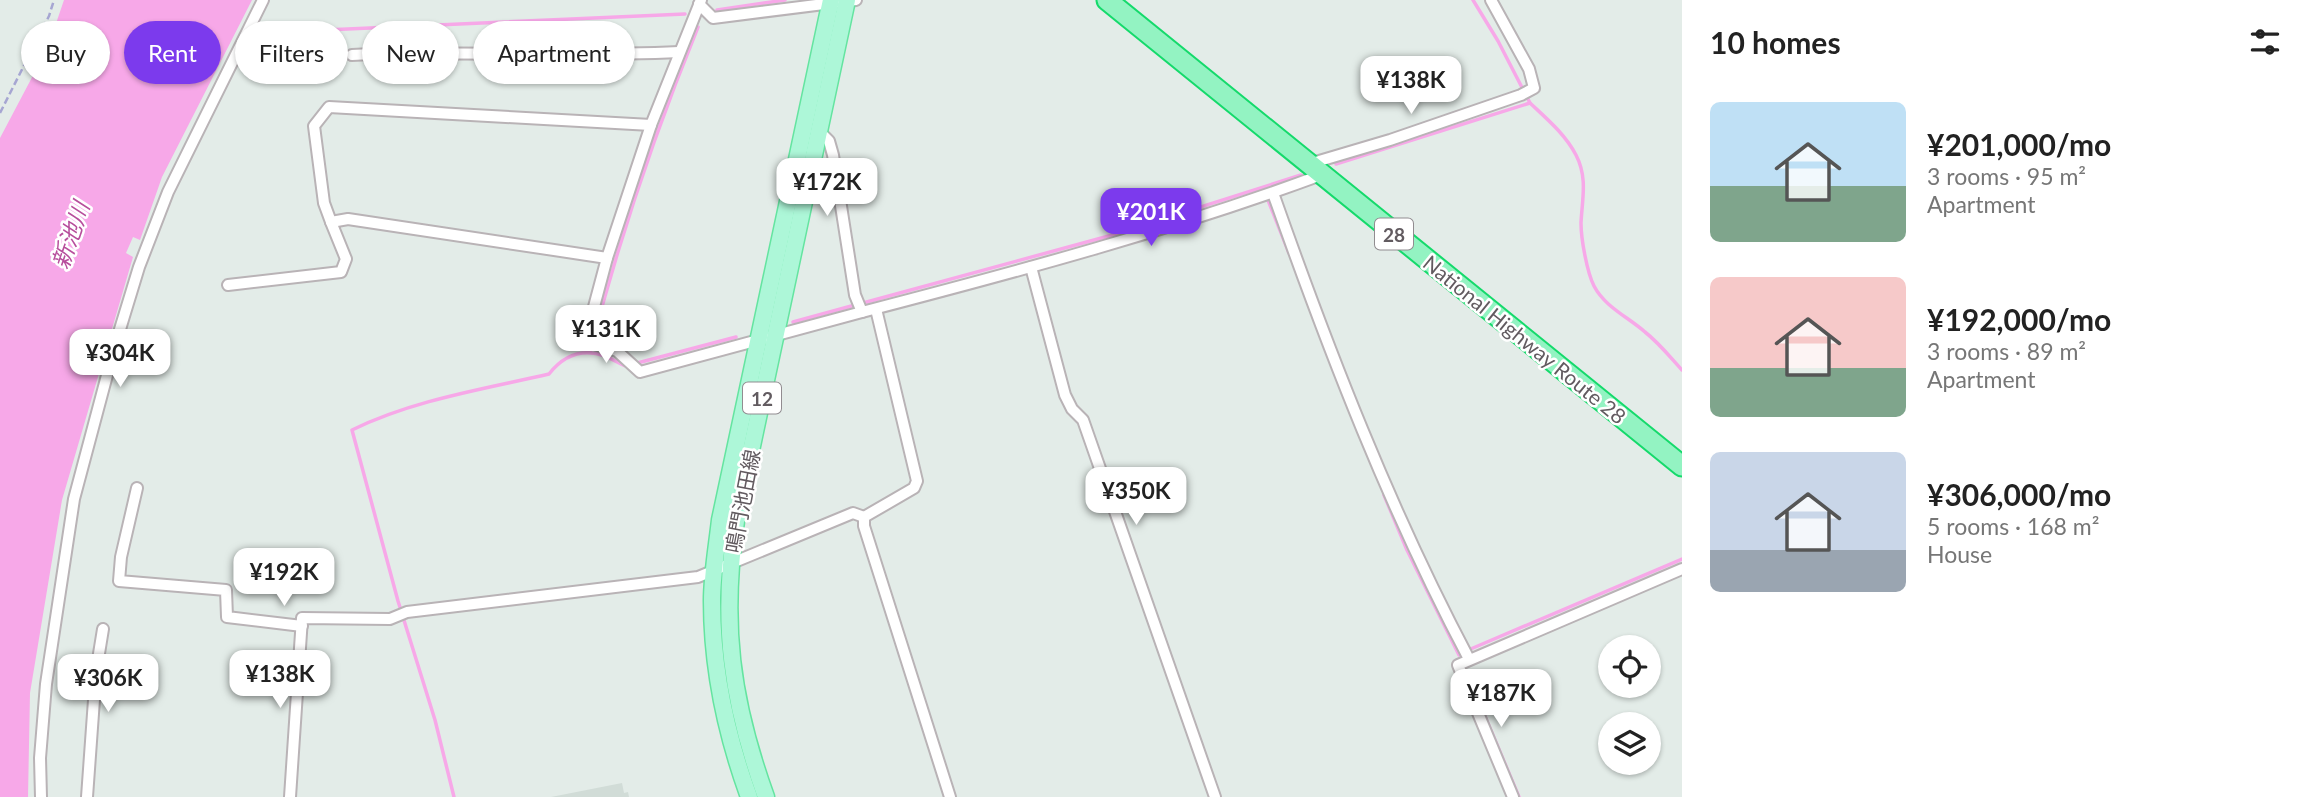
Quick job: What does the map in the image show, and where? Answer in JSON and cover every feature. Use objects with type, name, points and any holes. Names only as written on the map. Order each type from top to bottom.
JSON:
[{"type":"highway","name":"National Highway Route 28","points":[[1107,0],[1682,466]]},
{"type":"main road","name":"鳴門池田線","points":[[766,797],[738,706],[730,654],[730,564],[736,521],[820,131],[842,1]]},
{"type":"main road","name":"鳴門池田線","points":[[749,797],[723,711],[714,654],[712,600],[720,520],[759,339],[842,1]]},
{"type":"street","points":[[41,797],[40,758],[46,684],[74,499],[114,349],[139,267],[168,192],[263,0]]},
{"type":"street","points":[[842,1],[713,18],[700,2],[651,125],[607,258],[587,333],[588,342],[617,351],[640,372],[861,310],[876,309],[1031,267],[1268,194],[1315,170],[1390,140],[1534,88],[1529,69],[1493,4]]},
{"type":"street","points":[[352,55],[480,52],[616,55],[679,52]]},
{"type":"street","points":[[228,285],[341,272],[346,258],[324,203],[314,126],[329,107],[651,125]]},
{"type":"street","points":[[820,131],[829,141],[833,155],[855,295],[861,310]]},
{"type":"street","points":[[1268,194],[1410,542],[1465,657]]},
{"type":"street","points":[[331,222],[348,219],[607,258]]},
{"type":"street","points":[[1031,267],[1065,395],[1083,420],[1214,797]]},
{"type":"street","points":[[864,517],[914,488],[917,481],[876,309]]},
{"type":"street","points":[[137,488],[121,557],[119,581],[226,590],[227,617],[302,626]]},
{"type":"street","points":[[289,797],[302,618],[390,619],[407,612],[698,577],[853,513],[864,517]]},
{"type":"street","points":[[864,517],[864,526],[950,797]]},
{"type":"street","points":[[1513,797],[1458,665],[1465,657],[1682,569]]},
{"type":"street","points":[[86,797],[92,711],[103,629]]},
{"type":"path","points":[[0,113],[49,16],[54,0]]},
{"type":"shaded area","points":[[622,783],[624,793],[628,792],[629,797],[551,797]]},
{"type":"water","name":"新池川","points":[[64,0],[252,0],[241,21],[235,21],[235,33],[221,61],[221,21],[124,21],[124,84],[209,84],[162,177],[140,240],[133,237],[126,253],[133,257],[62,500],[30,693],[28,797],[0,797],[0,138],[28,84],[110,84],[110,21],[57,21]]},
{"type":"waterway","points":[[717,10],[785,0]]},
{"type":"waterway","points":[[1336,164],[1530,103],[1473,0]]},
{"type":"waterway","points":[[348,29],[685,14]]},
{"type":"waterway","points":[[590,352],[638,188],[698,27]]},
{"type":"waterway","points":[[1530,103],[1572,147],[1580,164],[1583,181],[1582,238],[1594,286],[1604,300],[1650,336],[1682,370]]},
{"type":"waterway","points":[[863,303],[1116,234],[1301,175]]},
{"type":"waterway","points":[[1266,195],[1289,253]]},
{"type":"waterway","points":[[793,322],[855,305]]},
{"type":"waterway","points":[[454,797],[435,720],[398,601],[352,430],[424,403],[549,374],[567,358],[581,353],[608,357],[626,366],[736,337]]},
{"type":"waterway","points":[[1384,495],[1407,550],[1459,655]]},
{"type":"waterway","points":[[1466,651],[1682,559]]},
{"type":"waterway","points":[[1463,664],[1519,797]]}]
